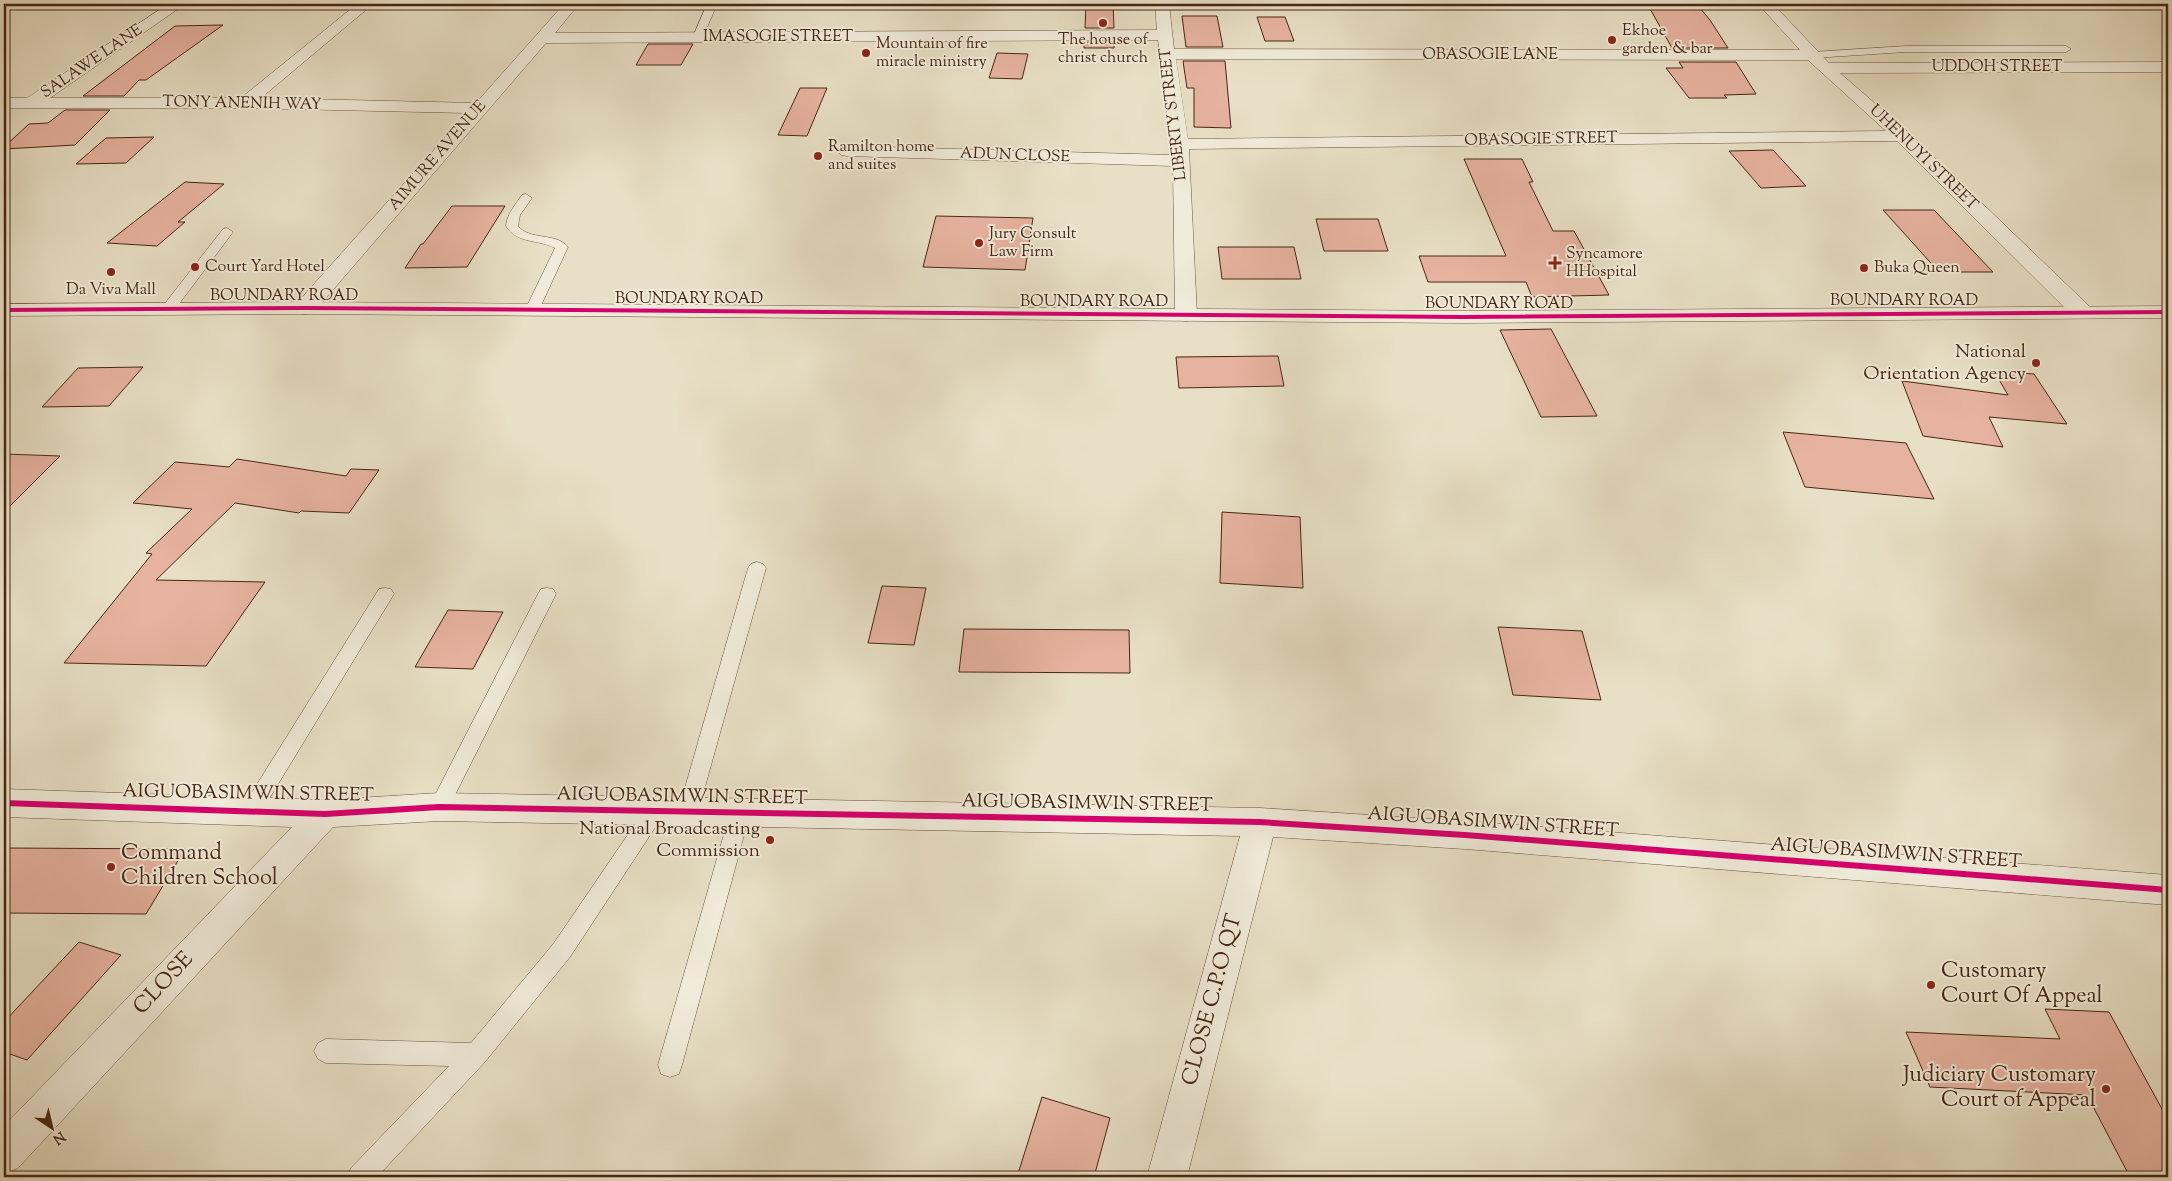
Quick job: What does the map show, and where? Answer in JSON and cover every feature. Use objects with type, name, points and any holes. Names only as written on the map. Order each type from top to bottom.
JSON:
[{"type":"street","name":"SALAWE LANE","points":[[31,103],[178,4]]},
{"type":"street","points":[[245,103],[366,4]]},
{"type":"street","name":"AIMURE AVENUE","points":[[305,308],[572,4]]},
{"type":"street","name":"LIBERTY STREET","points":[[1162,4],[1164,35],[1181,152],[1186,315]]},
{"type":"street","name":"UHENUYI STREET","points":[[1765,4],[1819,61],[1902,136],[2082,312]]},
{"type":"street","name":"IMASOGIE STREET","points":[[541,38],[1164,35]]},
{"type":"street","name":"OBASOGIE LANE","points":[[1167,54],[1819,61]]},
{"type":"street","name":"UDDOH STREET","points":[[1819,61],[2168,67]]},
{"type":"street","name":"TONY ANENIH WAY","points":[[4,103],[245,103],[480,108]]},
{"type":"street","name":"OBASOGIE STREET","points":[[1181,152],[1902,136]]},
{"type":"street","name":"ADUN CLOSE","points":[[847,151],[1181,152]]},
{"type":"street","name":"BOUNDARY ROAD","points":[[9,311],[305,308],[1473,317],[2168,312]]},
{"type":"street","name":"AIGUOBASIMWIN STREET","points":[[4,803],[325,814],[439,808],[1260,822],[2168,890]]},
{"type":"street","name":"CLOSE","points":[[4,1154],[325,814]]},
{"type":"street","name":"CLOSE C.P.O QT","points":[[1167,1177],[1260,822]]},
{"type":"lane","points":[[698,37],[712,4]]},
{"type":"lane","points":[[1819,61],[1906,49],[2066,48]]},
{"type":"lane","points":[[526,198],[512,219],[512,226],[526,237],[558,243],[562,247],[532,310]]},
{"type":"lane","points":[[168,309],[227,232]]},
{"type":"lane","points":[[688,812],[758,568]]},
{"type":"lane","points":[[250,811],[384,594]]},
{"type":"lane","points":[[439,808],[547,594]]},
{"type":"lane","points":[[360,1177],[476,1055],[562,950],[655,811]]},
{"type":"lane","points":[[670,1065],[740,813]]},
{"type":"lane","points":[[326,1051],[476,1055]]},
{"type":"building","points":[[1086,4],[1113,4],[1114,28],[1085,28]]},
{"type":"building","points":[[1649,7],[1700,8],[1728,48],[1672,48]]},
{"type":"building","points":[[1182,16],[1217,16],[1223,47],[1186,47]]},
{"type":"building","points":[[1257,17],[1285,17],[1294,41],[1265,41]]},
{"type":"building","points":[[223,25],[146,80],[139,80],[124,96],[83,96],[175,26]]},
{"type":"building","points":[[1084,42],[1114,42],[1114,48],[1084,48]]},
{"type":"building","points":[[648,44],[693,44],[681,65],[636,65]]},
{"type":"building","points":[[997,53],[1028,54],[1022,79],[989,78]]},
{"type":"building","points":[[1183,61],[1225,61],[1231,128],[1194,127],[1194,88],[1187,88]]},
{"type":"building","points":[[1679,62],[1736,62],[1756,94],[1724,95],[1727,98],[1689,98],[1666,68],[1683,68]]},
{"type":"building","points":[[800,88],[827,88],[807,136],[778,135]]},
{"type":"building","points":[[65,110],[110,110],[75,145],[4,149],[29,124],[48,123]]},
{"type":"building","points":[[154,137],[126,163],[76,164],[106,138]]},
{"type":"building","points":[[1773,150],[1806,186],[1761,188],[1729,151]]},
{"type":"building","points":[[1464,159],[1522,159],[1533,182],[1529,182],[1553,231],[1574,231],[1609,295],[1532,297],[1526,282],[1428,282],[1419,256],[1506,256]]},
{"type":"building","points":[[185,182],[224,184],[178,222],[185,222],[157,246],[107,243]]},
{"type":"building","points":[[452,206],[505,206],[467,267],[405,268],[421,244],[423,244]]},
{"type":"building","points":[[1883,210],[1934,210],[1993,272],[1939,272]]},
{"type":"building","name":"Jury Consult Law Firm","points":[[936,216],[1033,218],[1025,270],[923,267]]},
{"type":"building","points":[[1316,219],[1378,219],[1388,251],[1324,251]]},
{"type":"building","points":[[1218,247],[1294,247],[1301,279],[1222,279]]},
{"type":"building","points":[[1551,329],[1597,416],[1541,417],[1500,330]]},
{"type":"building","points":[[1278,356],[1284,386],[1179,388],[1176,357]]},
{"type":"building","points":[[143,367],[109,406],[42,407],[78,368]]},
{"type":"building","points":[[1994,371],[2034,374],[2067,424],[1989,417],[2003,447],[1923,436],[1902,381],[2008,395]]},
{"type":"building","points":[[1783,432],[1906,443],[1934,499],[1805,487]]},
{"type":"building","points":[[4,454],[60,456],[4,512]]},
{"type":"building","points":[[237,459],[346,476],[351,469],[379,470],[349,513],[301,511],[299,513],[235,503],[156,580],[265,582],[206,666],[64,663],[152,554],[146,553],[192,509],[133,503],[175,462],[229,467]]},
{"type":"building","points":[[1222,512],[1300,517],[1303,588],[1220,583]]},
{"type":"building","points":[[882,586],[926,588],[914,645],[868,643]]},
{"type":"building","points":[[448,610],[503,612],[473,669],[415,667]]},
{"type":"building","points":[[1498,627],[1582,631],[1601,700],[1513,695]]},
{"type":"building","points":[[964,629],[1129,630],[1130,673],[959,672]]},
{"type":"building","points":[[4,848],[185,849],[146,914],[4,913]]},
{"type":"building","points":[[79,942],[121,955],[27,1060],[4,1052],[4,1022]]},
{"type":"building","points":[[2045,1009],[2109,1012],[2168,1120],[2168,1177],[2130,1177],[2087,1095],[1930,1087],[1906,1032],[2060,1039]]},
{"type":"building","points":[[1042,1097],[1110,1118],[1094,1177],[1017,1177]]},
{"type":"cycle path","points":[[4,310],[305,308],[1463,317],[2168,312]]},
{"type":"cycle path","points":[[4,803],[325,814],[439,807],[1260,822],[1465,835],[2168,890]]},
{"type":"place","name":"The house of christ church","points":[[1103,23]]},
{"type":"place","name":"Ekhoe garden & bar","points":[[1612,40]]},
{"type":"place","name":"Mountain of fire miracle ministry","points":[[866,53]]},
{"type":"place","name":"Ramilton home and suites","points":[[818,156]]},
{"type":"place","name":"Jury Consult Law Firm","points":[[979,243]]},
{"type":"place","name":"Syncamore HHospital","points":[[1555,263]]},
{"type":"place","name":"Court Yard Hotel","points":[[195,267]]},
{"type":"place","name":"Buka Queen","points":[[1864,268]]},
{"type":"place","name":"Da Viva Mall","points":[[111,272]]},
{"type":"place","name":"National Orientation Agency","points":[[2036,363]]},
{"type":"place","name":"National Broadcasting Commission","points":[[770,840]]},
{"type":"place","name":"Command Children School","points":[[111,867]]},
{"type":"place","name":"Customary Court Of Appeal","points":[[1931,985]]},
{"type":"place","name":"Judiciary Customary Court of Appeal","points":[[2106,1089]]}]
